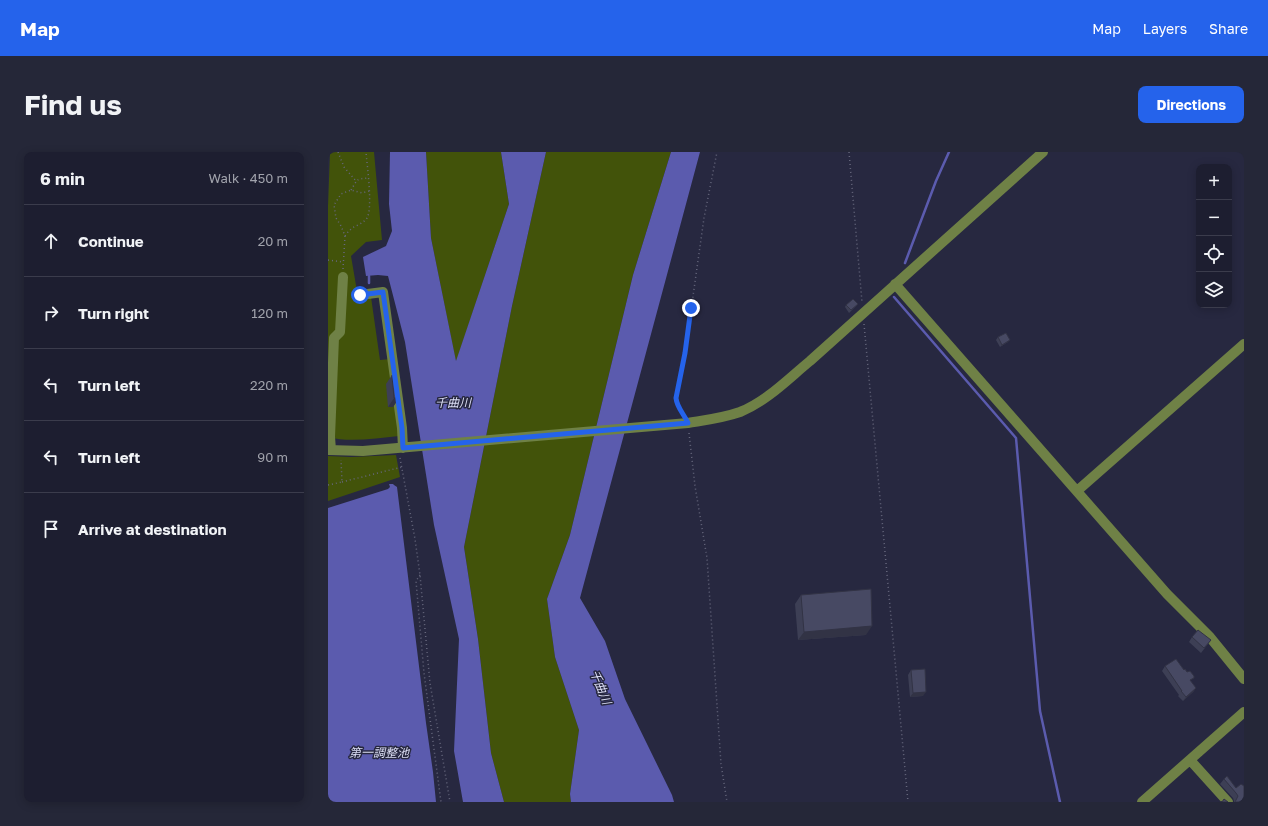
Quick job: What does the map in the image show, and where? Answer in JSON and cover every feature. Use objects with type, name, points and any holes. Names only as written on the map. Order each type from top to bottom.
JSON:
[{"type":"street","points":[[343,277],[340,332],[334,338],[329,450],[363,451],[404,448],[683,423],[726,416],[740,412],[761,401],[772,393],[810,361],[1043,152]]},
{"type":"street","points":[[895,284],[1167,594],[1209,636],[1244,679]]},
{"type":"street","points":[[360,295],[383,292],[404,448]]},
{"type":"street","points":[[1077,491],[1244,344]]},
{"type":"street","points":[[1142,802],[1244,712]]},
{"type":"street","points":[[1190,760],[1224,801]]},
{"type":"path","points":[[338,152],[344,167],[356,180]]},
{"type":"path","points":[[345,236],[352,228],[360,225],[366,218],[370,209],[366,152]]},
{"type":"path","points":[[717,152],[704,218],[685,353],[676,404],[684,414],[683,423],[707,558],[721,764],[727,802]]},
{"type":"path","points":[[849,152],[908,802]]},
{"type":"path","points":[[352,190],[356,180],[360,178],[369,178]]},
{"type":"path","points":[[343,277],[345,236],[336,218],[334,205],[341,194],[352,190],[362,193],[369,191]]},
{"type":"path","points":[[328,260],[343,262]]},
{"type":"path","points":[[404,448],[402,467],[420,575],[430,683],[450,802]]},
{"type":"path","points":[[341,458],[342,482]]},
{"type":"path","points":[[328,485],[402,467]]},
{"type":"path","points":[[420,575],[416,581],[428,714],[441,802]]},
{"type":"green space","points":[[330,152],[374,152],[382,240],[366,242],[351,256],[358,297],[371,297],[380,360],[391,359],[399,436],[354,440],[328,437],[328,206]]},
{"type":"green space","points":[[426,152],[501,152],[509,204],[456,362],[431,238]]},
{"type":"green space","points":[[546,152],[671,152],[633,275],[570,535],[547,599],[555,657],[579,730],[570,794],[571,802],[504,802],[491,753],[478,639],[464,547],[512,306]]},
{"type":"green space","points":[[396,455],[400,477],[328,501],[328,456],[351,457]]},
{"type":"water","name":"千曲川","points":[[390,152],[426,152],[431,238],[456,361],[509,204],[501,152],[546,152],[512,306],[464,547],[478,639],[491,753],[504,802],[463,802],[454,751],[459,639],[434,525],[405,342],[388,276],[366,276],[363,257],[386,246],[392,231],[389,204]]},
{"type":"water","name":"千曲川","points":[[671,152],[700,152],[580,598],[605,641],[625,699],[672,795],[674,802],[571,802],[570,794],[579,730],[555,657],[547,599],[570,535],[633,275]]},
{"type":"water","name":"第一調整池","points":[[389,484],[393,484],[397,487],[436,802],[328,802],[328,508],[388,489],[390,487]]},
{"type":"building","points":[[853,299],[858,304],[851,310],[846,305]]},
{"type":"building","points":[[1006,333],[1010,340],[1002,345],[998,337]]},
{"type":"building","points":[[395,374],[399,398],[394,398],[392,375]]},
{"type":"building","points":[[871,589],[872,626],[804,632],[801,595]]},
{"type":"building","points":[[1198,630],[1211,640],[1204,648],[1192,637]]},
{"type":"building","points":[[1176,659],[1184,670],[1185,669],[1187,672],[1190,671],[1194,676],[1194,678],[1190,680],[1196,688],[1186,697],[1165,666]]},
{"type":"building","points":[[925,669],[926,692],[913,693],[911,670]]},
{"type":"building","points":[[1227,776],[1236,788],[1241,784],[1244,786],[1244,802],[1235,802],[1238,796],[1224,779]]},
{"type":"waterway","points":[[905,263],[936,181],[949,152]]},
{"type":"waterway","points":[[369,276],[369,283]]},
{"type":"waterway","points":[[894,297],[1016,438],[1040,711],[1060,802]]},
{"type":"route","points":[[360,295],[383,292],[402,428],[403,448],[688,423],[684,414],[676,404],[676,398],[685,353],[691,308]]}]
